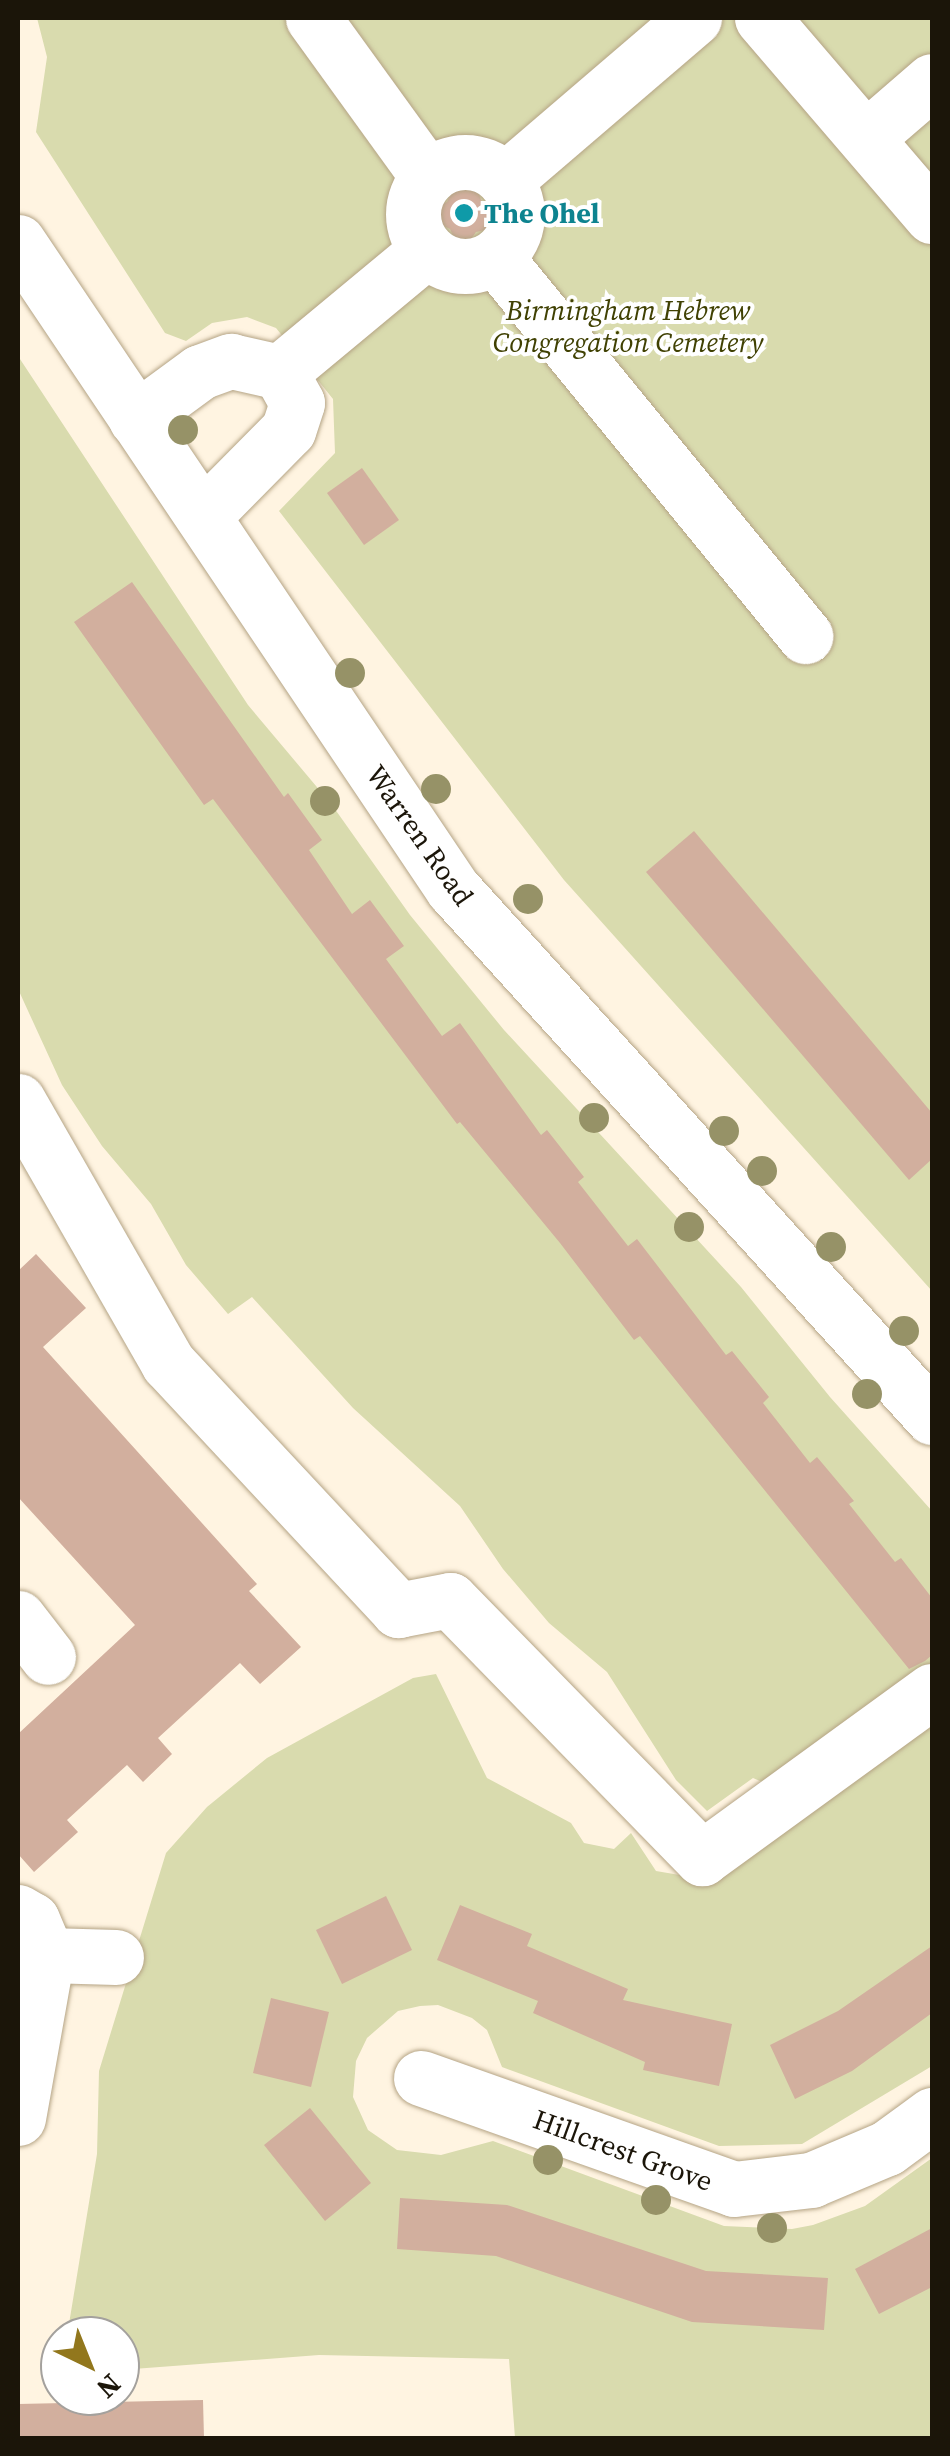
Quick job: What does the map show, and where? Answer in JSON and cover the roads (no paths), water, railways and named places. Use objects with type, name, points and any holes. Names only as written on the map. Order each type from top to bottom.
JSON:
[{"type":"street","points":[[313,18],[428,176]]},
{"type":"street","points":[[505,180],[694,18]]},
{"type":"street","points":[[762,18],[932,216]]},
{"type":"street","points":[[866,138],[932,80]]},
{"type":"street","points":[[458,161],[492,168],[505,180],[518,212],[508,245],[495,257],[467,266],[438,259],[427,250],[413,222],[418,190],[428,176],[458,161]]},
{"type":"street","name":"Warren Road","points":[[18,242],[452,890],[932,1417]]},
{"type":"street","points":[[280,372],[427,250]]},
{"type":"street","points":[[495,257],[805,636]]},
{"type":"street","points":[[136,419],[200,372],[232,361],[280,372],[297,403],[288,430],[204,515]]},
{"type":"street","points":[[18,1102],[168,1363],[398,1610],[450,1600],[702,1858],[932,1691]]},
{"type":"street","points":[[18,2118],[32,1934],[116,1956]]},
{"type":"street","name":"Hillcrest Grove","points":[[422,2078],[734,2189],[812,2180],[887,2148],[932,2115]]},
{"type":"place","name":"The Ohel","points":[[464,213]]},
{"type":"park label","name":"Birmingham Hebrew Congregation Cemetery","points":[[628,326]]}]
